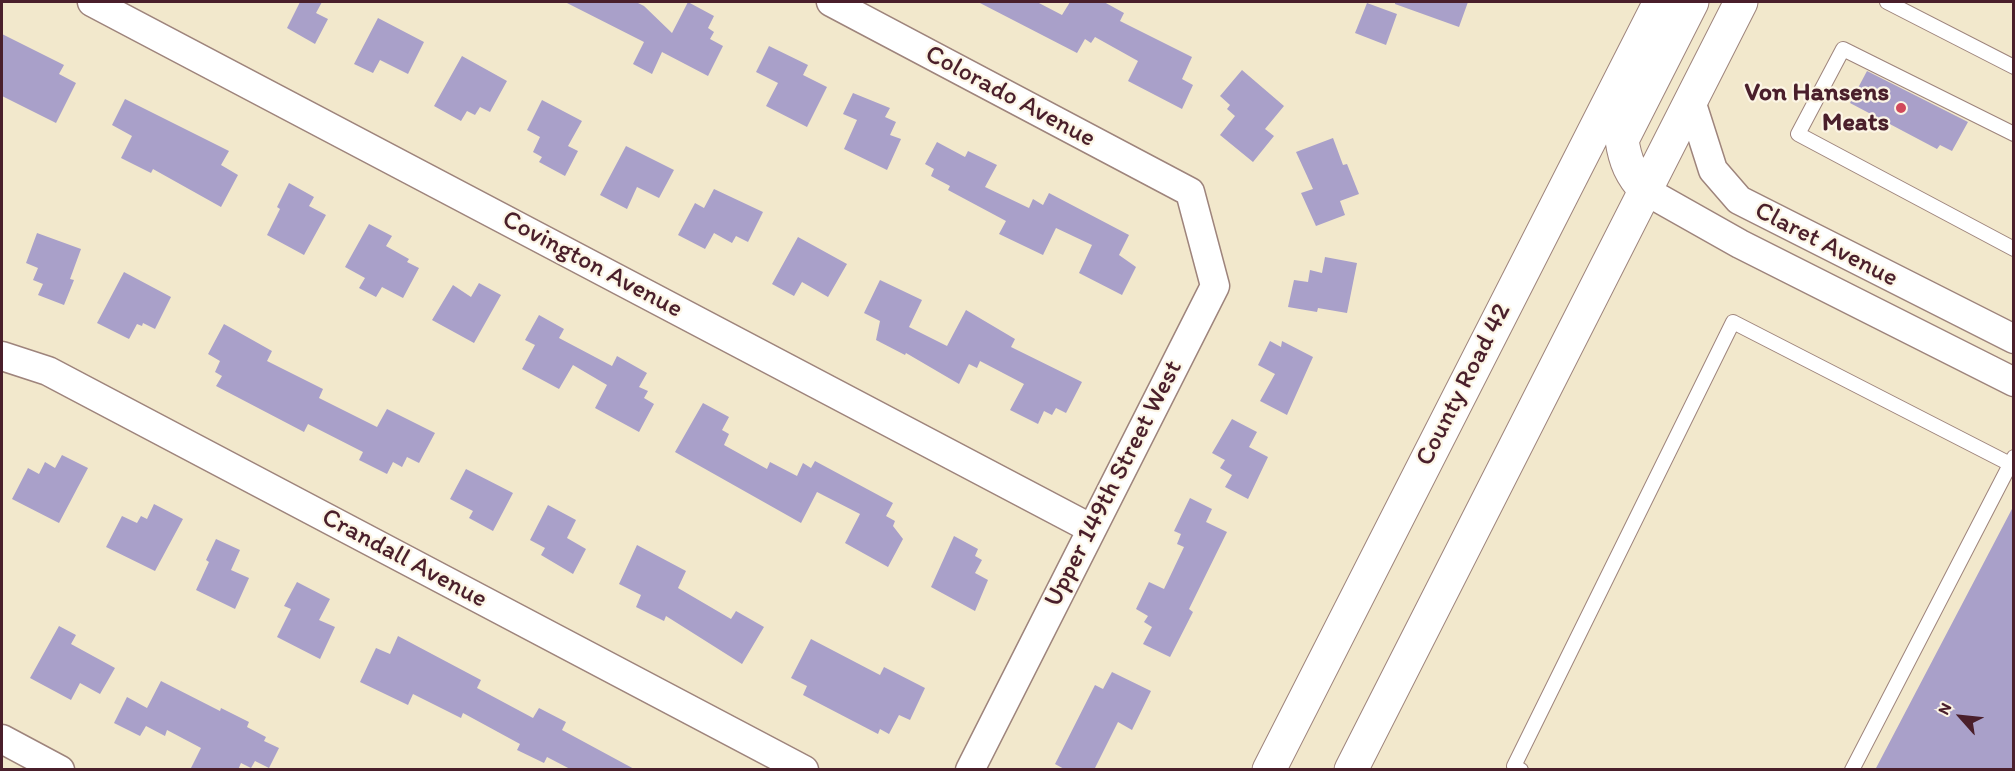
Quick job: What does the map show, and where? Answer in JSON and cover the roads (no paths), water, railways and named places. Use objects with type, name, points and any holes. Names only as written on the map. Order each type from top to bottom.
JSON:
[{"type":"highway","name":"County Road 42","points":[[1269,770],[1660,2]]},
{"type":"highway","points":[[1646,191],[1633,177],[1624,157],[1622,140],[1692,2]]},
{"type":"highway","points":[[1351,770],[1741,2]]},
{"type":"street","name":"Covington Avenue","points":[[92,2],[1092,529]]},
{"type":"street","name":"Colorado Avenue","points":[[831,2],[1190,192]]},
{"type":"street","name":"Claret Avenue","points":[[1691,101],[1713,170],[1739,200],[2013,339]]},
{"type":"street","name":"Claret Avenue","points":[[1646,191],[1740,244],[2013,382]]},
{"type":"street","name":"Upper 149th Street West","points":[[970,770],[1215,286],[1190,192]]},
{"type":"street","name":"Crandall Avenue","points":[[2,357],[48,371],[804,770]]},
{"type":"street","points":[[2,739],[60,770]]},
{"type":"lane","points":[[1887,2],[2013,67]]},
{"type":"lane","points":[[2013,134],[1843,49],[1798,134],[2013,249]]},
{"type":"lane","points":[[1521,770],[1514,766],[1733,322],[2012,461],[2008,483],[1852,770]]},
{"type":"place","name":"Von Hansens Meats","points":[[1901,108]]}]
